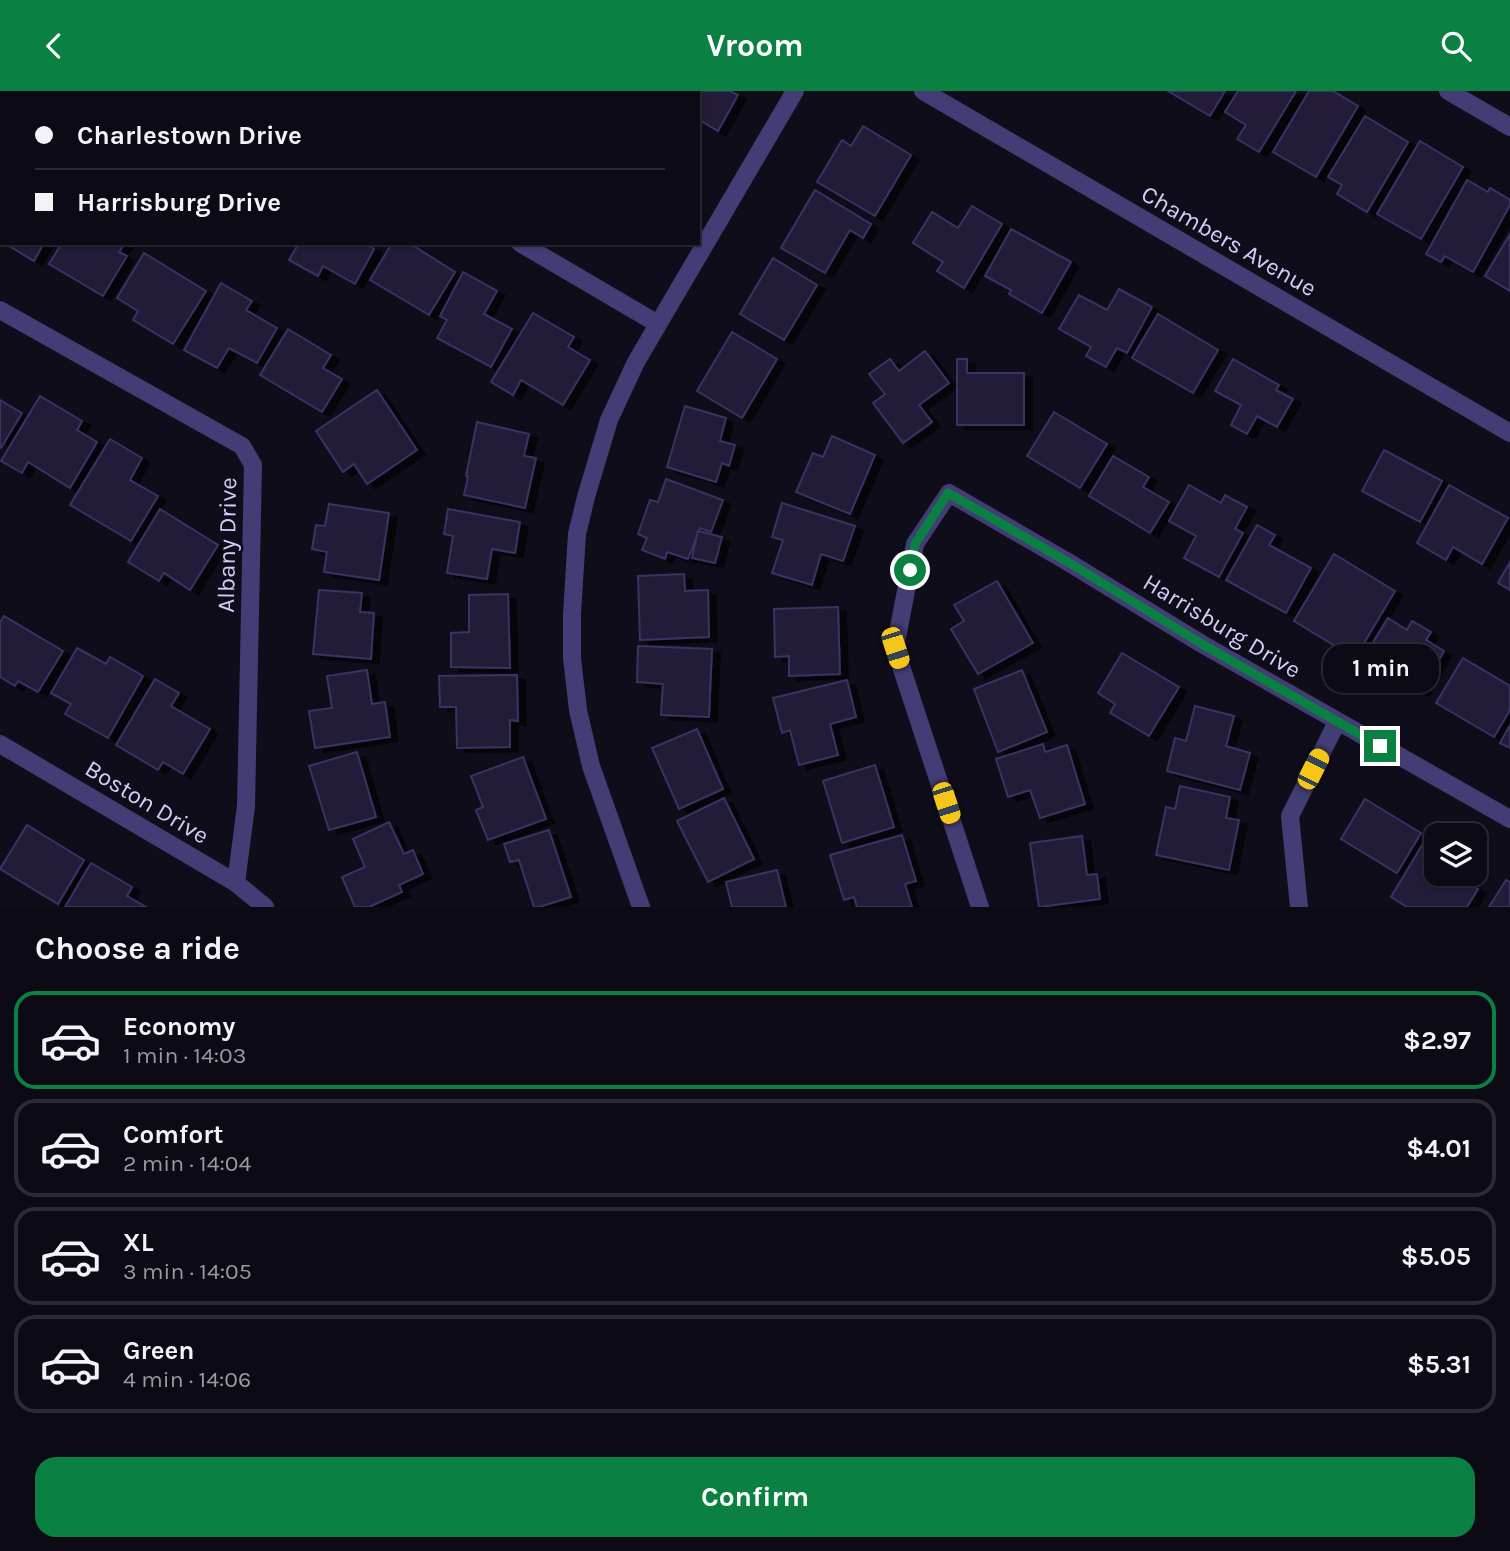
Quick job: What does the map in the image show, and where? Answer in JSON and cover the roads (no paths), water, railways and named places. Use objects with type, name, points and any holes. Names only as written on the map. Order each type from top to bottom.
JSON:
[{"type":"street","points":[[640,907],[591,766],[578,710],[572,658],[577,534],[609,420],[636,362],[795,91]]},
{"type":"street","name":"Chambers Avenue","points":[[923,91],[1510,433]]},
{"type":"street","points":[[1448,91],[1510,127]]},
{"type":"street","points":[[523,245],[658,324]]},
{"type":"street","name":"Albany Drive","points":[[0,310],[242,446],[253,465],[246,806],[236,883]]},
{"type":"street","name":"Harrisburg Drive","points":[[979,907],[895,648],[915,544],[948,493],[1202,644],[1510,819]]},
{"type":"street","points":[[1298,907],[1290,816],[1337,722]]},
{"type":"street","name":"Boston Drive","points":[[0,744],[236,883],[265,907]]}]
